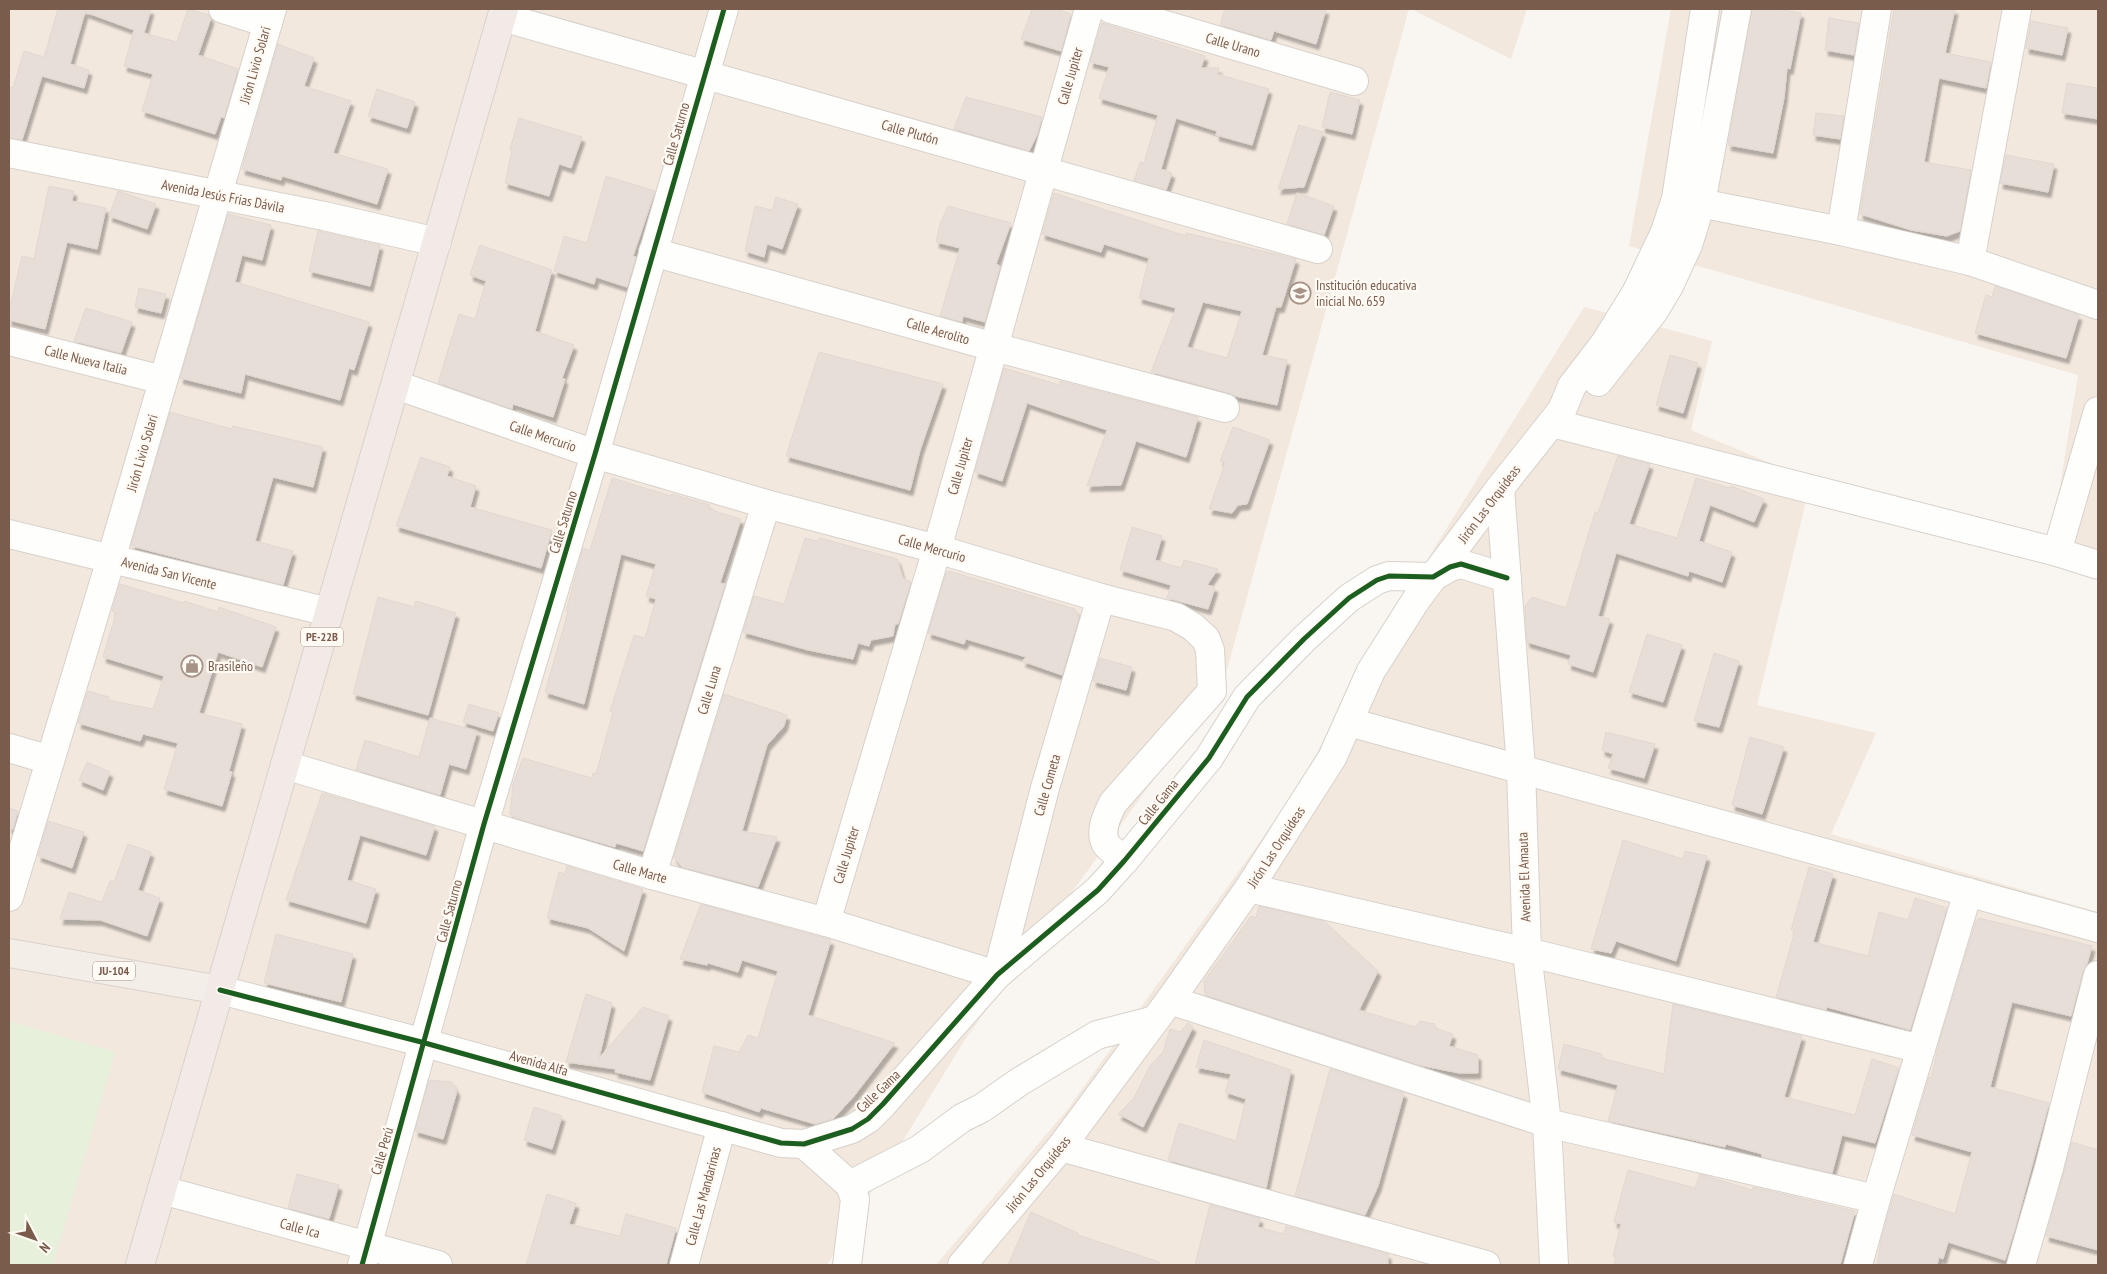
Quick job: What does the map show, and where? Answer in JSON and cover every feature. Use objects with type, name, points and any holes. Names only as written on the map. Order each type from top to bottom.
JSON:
[{"type":"highway","name":"PE-22B","points":[[140,1265],[503,13]]},
{"type":"main road","name":"JU-104","points":[[9,953],[220,990]]},
{"type":"street","points":[[223,9],[270,16]]},
{"type":"street","name":"Calle Saturno","points":[[425,1043],[484,824],[595,454],[724,9]]},
{"type":"street","name":"Calle Jupiter","points":[[826,922],[937,549],[1089,9]]},
{"type":"street","name":"Calle Urano","points":[[1111,9],[1354,80]]},
{"type":"street","points":[[1689,201],[1705,9]]},
{"type":"street","points":[[1689,201],[1737,9]]},
{"type":"street","points":[[1841,231],[1878,9]]},
{"type":"street","points":[[1970,261],[2017,9]]},
{"type":"street","name":"Calle Plutón","points":[[503,13],[705,74],[1318,249]]},
{"type":"street","name":"Jirón Livio Solari","points":[[9,897],[111,559],[270,16]]},
{"type":"street","name":"Avenida Jesús Frias Dávila","points":[[9,153],[217,194],[437,242]]},
{"type":"street","points":[[1689,201],[1841,231],[1970,261],[2098,305]]},
{"type":"street","name":"Jirón Las Orquídeas","points":[[962,1265],[1061,1147],[1163,1010],[1248,888],[1327,766],[1371,671],[1433,577],[1557,416],[1572,386],[1606,343],[1636,293],[1665,232],[1689,201]]},
{"type":"street","name":"Calle Aerolito","points":[[653,252],[994,347],[1225,408]]},
{"type":"street","name":"Calle Nueva Italia","points":[[9,341],[163,380]]},
{"type":"street","name":"Calle Mercurio","points":[[396,385],[595,454],[766,504],[937,549],[1101,598],[1176,617],[1193,627],[1206,639],[1210,650],[1212,692],[1112,803],[1104,831],[1106,844],[1125,860]]},
{"type":"street","points":[[2056,552],[2098,411]]},
{"type":"street","points":[[1557,416],[2098,565]]},
{"type":"street","name":"Avenida El Amauta","points":[[1500,488],[1521,768],[1527,952],[1547,1123],[1554,1265]]},
{"type":"street","name":"Calle Luna","points":[[652,875],[766,504]]},
{"type":"street","name":"Avenida San Vicente","points":[[9,534],[329,612]]},
{"type":"street","name":"Calle Gama","points":[[852,1129],[868,1119],[883,1104],[997,975],[1098,890],[1209,758],[1247,697],[1329,615],[1349,598],[1377,580],[1389,576],[1433,577],[1450,567],[1461,564],[1506,578]]},
{"type":"street","name":"Calle Cometa","points":[[997,975],[1045,788],[1101,598]]},
{"type":"street","points":[[1349,722],[2098,928]]},
{"type":"street","points":[[9,748],[50,760]]},
{"type":"street","name":"Calle Marte","points":[[285,765],[652,875],[826,922],[997,975]]},
{"type":"street","points":[[1248,888],[1527,952],[1921,1049]]},
{"type":"street","points":[[1858,1265],[1968,892]]},
{"type":"street","points":[[2021,1265],[2049,1168],[2098,975]]},
{"type":"street","name":"Avenida Alfa","points":[[220,990],[425,1043],[781,1143],[804,1144],[852,1129]]},
{"type":"street","points":[[850,1185],[920,1149],[962,1118],[982,1108],[1018,1082],[1097,1034],[1163,1010],[1547,1123],[1876,1199]]},
{"type":"street","name":"Calle Perú","points":[[364,1256],[425,1043]]},
{"type":"street","name":"Calle Las Mandarinas","points":[[684,1265],[722,1126]]},
{"type":"street","points":[[804,1144],[850,1185],[854,1199],[854,1208],[847,1265]]},
{"type":"street","points":[[1061,1147],[1486,1265]]},
{"type":"street","name":"Calle Ica","points":[[162,1190],[364,1256],[438,1265]]},
{"type":"shaded area","points":[[9,9],[1409,9],[1223,684],[964,1041],[827,1265],[9,1265]]},
{"type":"shaded area","points":[[1411,9],[1527,9],[1511,59]]},
{"type":"shaded area","points":[[1671,9],[2098,9],[2098,561],[2050,547],[2078,375],[1629,246]]},
{"type":"shaded area","points":[[1584,307],[1712,341],[1691,430],[1811,480],[1757,705],[1876,733],[1831,834],[2098,912],[2098,1265],[936,1265],[1067,1110],[1290,800],[1435,547]]},
{"type":"green space","points":[[9,1021],[115,1052],[53,1265],[9,1265]]},
{"type":"building","points":[[58,9],[151,9],[144,33],[177,42],[188,9],[209,15],[211,18],[198,55],[238,69],[224,118],[221,117],[215,134],[142,111],[153,74],[124,66],[134,30],[85,12],[70,64],[89,70],[84,88],[42,76],[22,140],[9,138],[9,87],[13,88],[24,51],[44,57]]},
{"type":"building","points":[[1032,9],[1056,9],[1071,14],[1061,51],[1021,39]]},
{"type":"building","points":[[1225,9],[1326,9],[1316,44],[1274,31],[1271,40],[1220,25]]},
{"type":"building","points":[[1752,9],[1778,9],[1801,13],[1790,69],[1787,68],[1784,98],[1773,153],[1728,145]]},
{"type":"building","points":[[1894,9],[1955,9],[1945,53],[1991,62],[1986,88],[1939,78],[1924,162],[1971,170],[1960,231],[1947,236],[1911,230],[1860,214]]},
{"type":"building","points":[[1829,18],[1859,23],[1854,55],[1825,50]]},
{"type":"building","points":[[2031,21],[2068,28],[2062,55],[2026,48]]},
{"type":"building","points":[[1102,23],[1205,56],[1201,68],[1219,68],[1217,74],[1269,89],[1252,145],[1216,135],[1217,131],[1176,118],[1161,169],[1172,173],[1166,190],[1134,181],[1140,162],[1144,163],[1158,115],[1099,98],[1109,67],[1090,62]]},
{"type":"building","points":[[278,44],[314,58],[304,86],[351,101],[333,153],[388,169],[377,204],[282,176],[281,180],[242,169]]},
{"type":"building","points":[[2067,83],[2098,88],[2098,119],[2062,113]]},
{"type":"building","points":[[377,89],[415,102],[407,128],[368,116]]},
{"type":"building","points":[[1330,92],[1360,100],[1352,134],[1322,127]]},
{"type":"building","points":[[966,97],[1042,117],[1037,135],[1029,151],[954,129]]},
{"type":"building","points":[[1816,113],[1844,116],[1840,139],[1813,135]]},
{"type":"building","points":[[519,118],[582,137],[571,168],[559,164],[549,196],[505,183],[512,150],[510,149]]},
{"type":"building","points":[[1299,125],[1323,132],[1304,187],[1278,189]]},
{"type":"building","points":[[2006,155],[2054,164],[2048,192],[2000,183]]},
{"type":"building","points":[[606,176],[655,191],[633,256],[636,257],[627,287],[596,277],[594,284],[554,271],[564,236],[587,243]]},
{"type":"building","points":[[49,186],[74,191],[72,201],[106,208],[97,249],[67,242],[45,329],[9,320],[9,311],[22,256],[34,259]]},
{"type":"building","points":[[118,191],[156,204],[147,229],[109,216]]},
{"type":"building","points":[[1054,193],[1186,236],[1186,233],[1296,259],[1281,307],[1276,307],[1262,355],[1287,360],[1277,405],[1235,396],[1151,372],[1176,308],[1139,298],[1149,258],[1104,244],[1101,252],[1042,234]],"holes":[[[1203,302],[1242,311],[1227,358],[1187,347]]]},
{"type":"building","points":[[1297,193],[1334,206],[1324,235],[1287,224]]},
{"type":"building","points":[[776,197],[798,204],[782,249],[767,244],[764,257],[745,251],[755,206],[772,210]]},
{"type":"building","points":[[948,206],[1011,223],[996,264],[1000,266],[985,322],[963,316],[962,322],[940,316],[960,248],[936,242],[940,224]]},
{"type":"building","points":[[228,214],[271,225],[262,260],[242,255],[235,282],[369,322],[354,370],[349,368],[340,400],[245,374],[241,393],[180,378]]},
{"type":"building","points":[[318,231],[380,245],[370,286],[309,271]]},
{"type":"building","points":[[480,245],[552,270],[535,331],[574,345],[562,378],[565,379],[553,417],[513,404],[512,409],[438,383],[459,314],[475,319],[486,281],[470,275]]},
{"type":"building","points":[[1995,286],[2079,315],[2066,358],[1975,333],[1986,295],[1992,297]]},
{"type":"building","points":[[139,288],[166,294],[161,313],[135,307]]},
{"type":"building","points":[[86,308],[132,322],[121,353],[74,341]]},
{"type":"building","points":[[819,352],[943,384],[920,450],[910,490],[786,456]]},
{"type":"building","points":[[1670,355],[1698,363],[1683,413],[1656,405]]},
{"type":"building","points":[[1004,368],[1059,385],[1060,381],[1198,417],[1186,457],[1136,441],[1121,485],[1087,486],[1107,430],[1027,403],[1002,481],[975,472]]},
{"type":"building","points":[[170,412],[232,429],[233,426],[323,447],[313,487],[273,477],[255,541],[293,551],[283,585],[131,546]]},
{"type":"building","points":[[1233,427],[1270,440],[1247,504],[1238,505],[1232,513],[1209,509],[1225,463],[1220,461]]},
{"type":"building","points":[[1618,456],[1650,464],[1629,524],[1677,538],[1696,478],[1730,488],[1731,486],[1764,499],[1754,522],[1710,505],[1699,541],[1732,552],[1722,582],[1689,571],[1688,576],[1616,553],[1598,616],[1610,619],[1593,672],[1568,664],[1571,655],[1527,642],[1525,606],[1532,597],[1566,608],[1595,512],[1598,513]]},
{"type":"building","points":[[421,457],[450,467],[447,476],[476,486],[470,507],[552,530],[541,568],[396,526]]},
{"type":"building","points":[[612,478],[671,496],[672,494],[710,505],[708,509],[741,519],[720,583],[725,584],[643,851],[616,843],[615,847],[515,818],[510,814],[513,784],[523,758],[592,778],[593,773],[596,774],[613,712],[610,711],[634,635],[645,638],[656,599],[646,596],[656,564],[621,554],[584,704],[545,692],[568,612],[566,611],[583,548],[590,550]]},
{"type":"building","points":[[1132,527],[1162,536],[1155,560],[1181,568],[1184,560],[1218,569],[1207,585],[1215,587],[1208,609],[1167,598],[1171,585],[1120,570]]},
{"type":"building","points":[[805,538],[817,541],[820,538],[897,559],[903,578],[911,582],[898,624],[895,624],[893,636],[871,640],[869,646],[858,643],[853,659],[808,650],[743,632],[754,596],[784,604]]},
{"type":"building","points":[[949,571],[1075,609],[1079,618],[1062,675],[1022,661],[1026,657],[966,639],[964,644],[928,633],[946,573]]},
{"type":"building","points":[[120,584],[218,612],[219,607],[276,627],[262,667],[218,652],[199,713],[242,724],[229,771],[232,772],[222,806],[164,789],[178,743],[143,734],[140,741],[78,723],[88,691],[109,697],[108,700],[153,709],[164,676],[103,657],[116,613],[112,611]]},
{"type":"building","points":[[378,597],[414,607],[416,601],[456,613],[428,715],[353,694]]},
{"type":"building","points":[[1647,634],[1682,645],[1663,702],[1629,692]]},
{"type":"building","points":[[1714,653],[1739,661],[1719,727],[1694,721]]},
{"type":"building","points":[[1100,658],[1132,667],[1126,690],[1093,681]]},
{"type":"building","points":[[724,694],[787,715],[784,726],[767,745],[742,831],[777,837],[758,887],[682,867],[674,857]]},
{"type":"building","points":[[469,704],[499,713],[493,731],[463,722]]},
{"type":"building","points":[[430,718],[477,731],[466,769],[449,764],[440,795],[356,770],[365,740],[419,757]]},
{"type":"building","points":[[1606,732],[1655,744],[1644,778],[1608,768],[1613,754],[1602,750]]},
{"type":"building","points":[[1750,737],[1784,747],[1762,814],[1732,805]]},
{"type":"building","points":[[87,762],[110,772],[103,790],[79,780]]},
{"type":"building","points":[[322,793],[435,826],[426,855],[360,835],[347,880],[376,889],[366,923],[286,900]]},
{"type":"building","points":[[9,808],[18,811],[13,829],[9,828]]},
{"type":"building","points":[[48,821],[84,832],[72,868],[38,856]]},
{"type":"building","points":[[1623,840],[1683,859],[1685,851],[1707,856],[1676,961],[1616,941],[1611,953],[1591,949]]},
{"type":"building","points":[[128,844],[151,852],[138,890],[160,898],[147,936],[100,920],[60,919],[69,892],[102,902],[110,881],[114,882]]},
{"type":"building","points":[[567,866],[643,889],[624,951],[588,928],[547,918],[559,872],[565,874]]},
{"type":"building","points":[[1809,867],[1833,874],[1813,942],[1868,956],[1879,912],[1908,920],[1915,898],[1947,908],[1910,1030],[1827,1007],[1826,1010],[1776,997],[1795,931],[1791,930]]},
{"type":"building","points":[[701,904],[831,940],[808,1015],[895,1043],[854,1096],[833,1119],[815,1124],[761,1108],[759,1112],[702,1092],[714,1046],[739,1052],[748,1035],[758,1038],[778,971],[742,960],[738,972],[708,963],[707,965],[680,959]]},
{"type":"building","points":[[1259,906],[1324,921],[1378,971],[1359,1010],[1415,1027],[1420,1021],[1435,1024],[1434,1028],[1453,1034],[1449,1046],[1478,1055],[1478,1073],[1459,1073],[1419,1065],[1205,995],[1204,981],[1251,916],[1256,918]]},
{"type":"building","points":[[1979,918],[2092,946],[2071,1016],[2012,1002],[1990,1087],[2049,1103],[2015,1228],[2005,1260],[1948,1242],[1943,1259],[1939,1257],[1937,1265],[1877,1265],[1881,1241],[1894,1194],[1955,1214],[1972,1152],[1912,1135],[1929,1077],[1931,1078],[1940,1039],[1976,921]]},
{"type":"building","points":[[276,934],[353,954],[341,1002],[264,983]]},
{"type":"building","points":[[586,994],[612,1003],[599,1058],[643,1007],[669,1016],[650,1080],[615,1072],[616,1069],[566,1062]]},
{"type":"building","points":[[1673,1004],[1802,1036],[1784,1097],[1855,1115],[1872,1059],[1899,1068],[1875,1143],[1842,1135],[1832,1173],[1762,1157],[1762,1154],[1726,1144],[1725,1147],[1608,1121],[1618,1085],[1558,1069],[1564,1044],[1602,1054],[1601,1058],[1664,1074]]},
{"type":"building","points":[[1188,1023],[1193,1027],[1143,1127],[1118,1114],[1134,1098],[1150,1066],[1163,1052],[1170,1029],[1180,1032]]},
{"type":"building","points":[[1204,1040],[1291,1070],[1266,1188],[1168,1160],[1179,1123],[1236,1141],[1246,1099],[1225,1092],[1231,1074],[1196,1067]]},
{"type":"building","points":[[1330,1069],[1404,1093],[1378,1186],[1365,1215],[1295,1196]]},
{"type":"building","points":[[429,1080],[452,1082],[457,1091],[443,1139],[415,1131]]},
{"type":"building","points":[[534,1107],[562,1116],[552,1149],[524,1140]]},
{"type":"building","points":[[2072,1142],[2098,1150],[2098,1250],[2046,1236]]},
{"type":"building","points":[[1628,1170],[1695,1188],[1700,1174],[1752,1190],[1753,1187],[1855,1211],[1840,1265],[1614,1265],[1616,1257],[1613,1256],[1621,1224],[1614,1222]]},
{"type":"building","points":[[297,1174],[339,1185],[329,1219],[288,1208]]},
{"type":"building","points":[[547,1194],[576,1203],[569,1224],[620,1236],[626,1214],[676,1228],[666,1265],[526,1265]]},
{"type":"building","points":[[1210,1205],[1260,1218],[1258,1227],[1284,1234],[1286,1226],[1388,1254],[1388,1265],[1195,1265]]},
{"type":"building","points":[[1031,1212],[1078,1233],[1078,1235],[1159,1262],[1159,1265],[1008,1265]]},
{"type":"cycle path","points":[[362,1265],[484,824],[595,454],[724,9]]},
{"type":"cycle path","points":[[220,990],[425,1043],[781,1143],[804,1144],[852,1129],[868,1119],[883,1104],[997,975],[1098,890],[1209,758],[1247,697],[1304,639],[1349,598],[1377,580],[1389,576],[1433,577],[1450,567],[1461,564],[1507,578]]},
{"type":"place","name":"Institución educativa inicial No. 659","points":[[1300,293]]},
{"type":"place","name":"Brasileño","points":[[192,666]]}]
